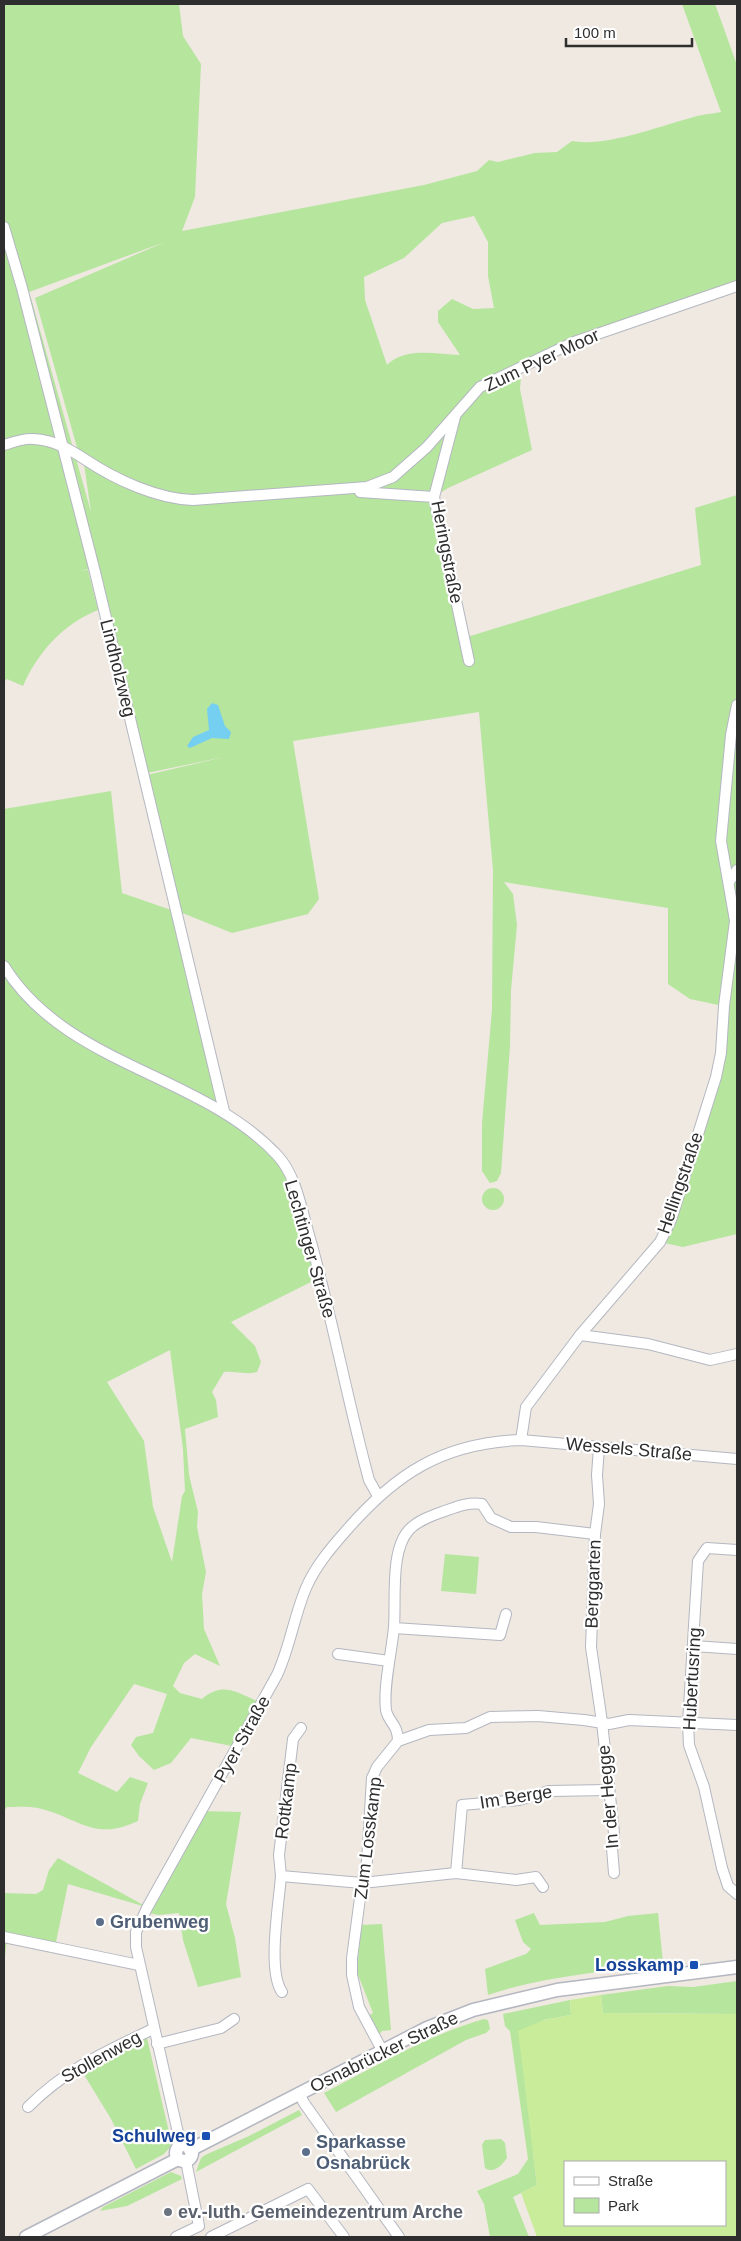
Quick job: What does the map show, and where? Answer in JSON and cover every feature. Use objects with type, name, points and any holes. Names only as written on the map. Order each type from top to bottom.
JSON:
[{"type":"street","name":"Lindholzweg","points":[[4,227],[22,288],[125,694],[224,1111]]},
{"type":"street","name":"Zum Pyer Moor","points":[[4,445],[34,438],[62,445],[132,484],[176,500],[368,487],[393,476],[428,447],[480,387],[574,342],[737,286]]},
{"type":"street","name":"Heringstraße","points":[[456,414],[434,497],[469,661]]},
{"type":"street","name":"Zum Pyer Moor","points":[[349,489],[363,492],[434,497]]},
{"type":"street","name":"Hellingstraße","points":[[521,1440],[526,1407],[580,1335],[660,1242],[671,1220],[716,1077],[721,1053],[724,1006],[734,969],[736,921],[721,841],[737,705]]},
{"type":"street","points":[[728,882],[737,870]]},
{"type":"street","name":"Lechtinger Straße","points":[[4,966],[14,983],[71,1034],[110,1056],[224,1111],[278,1156],[292,1179],[321,1277],[369,1480],[378,1496]]},
{"type":"street","points":[[580,1335],[648,1344],[710,1360],[737,1354]]},
{"type":"street","name":"Pyer Straße","points":[[199,2226],[184,2154],[139,1965],[136,1932],[145,1912],[277,1675],[286,1654],[306,1588],[315,1570],[331,1548],[378,1496],[432,1459],[472,1446],[496,1441],[521,1440]]},
{"type":"street","name":"Wessels Straße","points":[[521,1440],[737,1459]]},
{"type":"street","name":"Berggarten","points":[[599,1447],[597,1475],[599,1504],[595,1534],[591,1647],[602,1722]]},
{"type":"street","points":[[398,1742],[398,1730],[386,1712],[389,1661],[394,1628],[396,1566],[400,1544],[408,1530],[427,1517],[470,1502],[482,1504],[491,1518],[511,1527],[536,1527],[595,1534]]},
{"type":"street","name":"Hubertusring","points":[[737,1550],[707,1548],[698,1561],[688,1723],[689,1745],[704,1787],[722,1868],[728,1886],[737,1894]]},
{"type":"street","points":[[394,1628],[500,1635],[506,1614]]},
{"type":"street","points":[[694,1646],[737,1649]]},
{"type":"street","points":[[338,1654],[389,1661]]},
{"type":"street","name":"Zum Losskamp","points":[[382,2050],[360,2007],[352,1975],[352,1958],[362,1883],[367,1861],[372,1778],[377,1767],[398,1742],[429,1730],[466,1728],[490,1717],[538,1716],[609,1724],[629,1720],[737,1726]]},
{"type":"street","name":"In der Hegge","points":[[602,1722],[614,1833],[612,1848],[614,1873]]},
{"type":"street","name":"Rottkamp","points":[[282,1992],[276,1985],[274,1962],[281,1876],[279,1855],[293,1739],[301,1728]]},
{"type":"street","name":"Im Berge","points":[[456,1873],[462,1805],[519,1800],[549,1790],[608,1790]]},
{"type":"street","points":[[281,1876],[362,1883],[456,1873],[516,1880],[536,1877],[543,1887]]},
{"type":"street","points":[[4,1937],[139,1965]]},
{"type":"street","name":"Osnabrücker Straße","points":[[26,2237],[299,2093],[427,2028],[493,2004],[557,1990],[737,1967]]},
{"type":"street","points":[[157,2044],[221,2028],[234,2019]]},
{"type":"street","name":"Stollenweg","points":[[28,2107],[49,2086],[84,2062],[153,2029]]},
{"type":"street","points":[[299,2093],[304,2103],[399,2237]]},
{"type":"street","points":[[211,2237],[308,2189],[344,2237]]},
{"type":"street","points":[[176,2237],[199,2226],[206,2237]]},
{"type":"green space","points":[[4,4],[179,4],[183,36],[201,64],[195,197],[182,231],[424,185],[477,171],[489,160],[498,162],[535,153],[557,152],[572,141],[585,142],[614,139],[695,116],[721,112],[682,4],[715,4],[737,65],[737,286],[522,366],[520,389],[532,450],[448,488],[434,497],[464,638],[701,565],[695,508],[737,495],[737,1234],[683,1247],[660,1242],[716,1077],[723,1006],[690,999],[668,984],[668,908],[504,882],[513,894],[517,925],[511,990],[510,1046],[501,1173],[497,1181],[490,1183],[482,1171],[482,1123],[492,1010],[493,870],[479,712],[293,741],[319,899],[308,914],[232,933],[180,912],[147,775],[224,757],[147,773],[77,484],[28,298],[31,298],[91,512],[83,457],[78,451],[35,298],[165,242],[21,295],[89,569],[80,571],[88,570],[98,610],[74,623],[53,640],[36,662],[23,686],[7,679],[4,682]],"holes":[[[474,216],[488,242],[488,276],[494,308],[473,309],[452,299],[438,311],[438,322],[460,355],[411,354],[394,359],[387,365],[365,300],[364,277],[404,258],[442,223]]]},
{"type":"green space","points":[[111,791],[122,893],[174,911],[224,1111],[288,1171],[321,1277],[231,1322],[255,1346],[261,1362],[257,1372],[224,1372],[212,1392],[216,1400],[218,1417],[185,1429],[189,1475],[198,1512],[197,1527],[206,1572],[202,1594],[204,1629],[220,1666],[195,1654],[184,1663],[173,1686],[180,1693],[202,1699],[217,1690],[231,1690],[262,1703],[237,1747],[191,1738],[171,1763],[154,1770],[139,1756],[131,1745],[136,1737],[153,1733],[167,1694],[134,1684],[91,1747],[78,1773],[117,1792],[130,1777],[148,1783],[140,1804],[138,1821],[123,1827],[109,1829],[87,1826],[38,1808],[7,1807],[4,1811],[4,809]],"holes":[[[170,1350],[183,1449],[185,1491],[182,1496],[172,1562],[153,1507],[144,1441],[107,1382]]]},
{"type":"green space","points":[[489,1188],[497,1188],[504,1195],[504,1203],[497,1210],[489,1210],[482,1203],[482,1195]]},
{"type":"green space","points":[[445,1554],[479,1557],[476,1594],[441,1591]]},
{"type":"green space","points":[[201,1811],[241,1812],[226,1904],[235,1938],[241,1977],[198,1987],[183,1940],[179,1913],[158,1915],[145,1912],[146,1907],[68,1884],[55,1947],[7,1938],[4,1966],[4,1893],[36,1894],[43,1890],[49,1870],[58,1858],[147,1907]]},
{"type":"green space","points":[[534,1913],[540,1925],[605,1922],[628,1916],[658,1913],[663,1963],[531,1983],[488,1995],[485,1969],[526,1954],[531,1949],[523,1942],[515,1920]]},
{"type":"green space","points":[[382,1924],[391,2030],[382,2031],[379,2035],[368,2016],[373,2013],[357,1972],[361,1925]]},
{"type":"green space","points":[[737,1981],[737,2014],[603,2013],[601,1995],[668,1986],[693,1987]]},
{"type":"green space","points":[[601,1995],[603,2013],[737,2014],[736,2237],[537,2237],[521,2193],[537,2185],[518,2031],[543,2020],[571,2015],[570,2000]]},
{"type":"green space","points":[[570,2000],[571,2015],[543,2020],[533,2152],[537,2185],[513,2197],[529,2237],[490,2237],[484,2204],[477,2191],[518,2174],[528,2159],[510,2031],[505,2026],[503,2014]]},
{"type":"green space","points":[[484,2019],[488,2020],[490,2029],[486,2033],[466,2040],[336,2112],[324,2093],[422,2042]]},
{"type":"green space","points":[[147,2038],[172,2145],[164,2154],[136,2169],[111,2119],[83,2073]]},
{"type":"green space","points":[[299,2110],[302,2115],[196,2172],[201,2158],[205,2155],[249,2136]]},
{"type":"green space","points":[[501,2139],[505,2143],[507,2158],[494,2170],[488,2170],[485,2168],[482,2145],[485,2140]]},
{"type":"green space","points":[[171,2172],[181,2176],[182,2179],[127,2206],[100,2211],[103,2207]]},
{"type":"water","points":[[212,703],[218,705],[225,726],[231,732],[229,739],[212,738],[190,748],[187,746],[193,737],[209,730],[207,709]]},
{"type":"place","name":"Grubenweg","points":[[100,1922]]},
{"type":"place","name":"Losskamp","points":[[694,1965]]},
{"type":"place","name":"Schulweg","points":[[206,2136]]},
{"type":"place","name":"Sparkasse Osnabrück","points":[[306,2152]]},
{"type":"place","name":"ev.-luth. Gemeindezentrum Arche","points":[[168,2212]]}]
